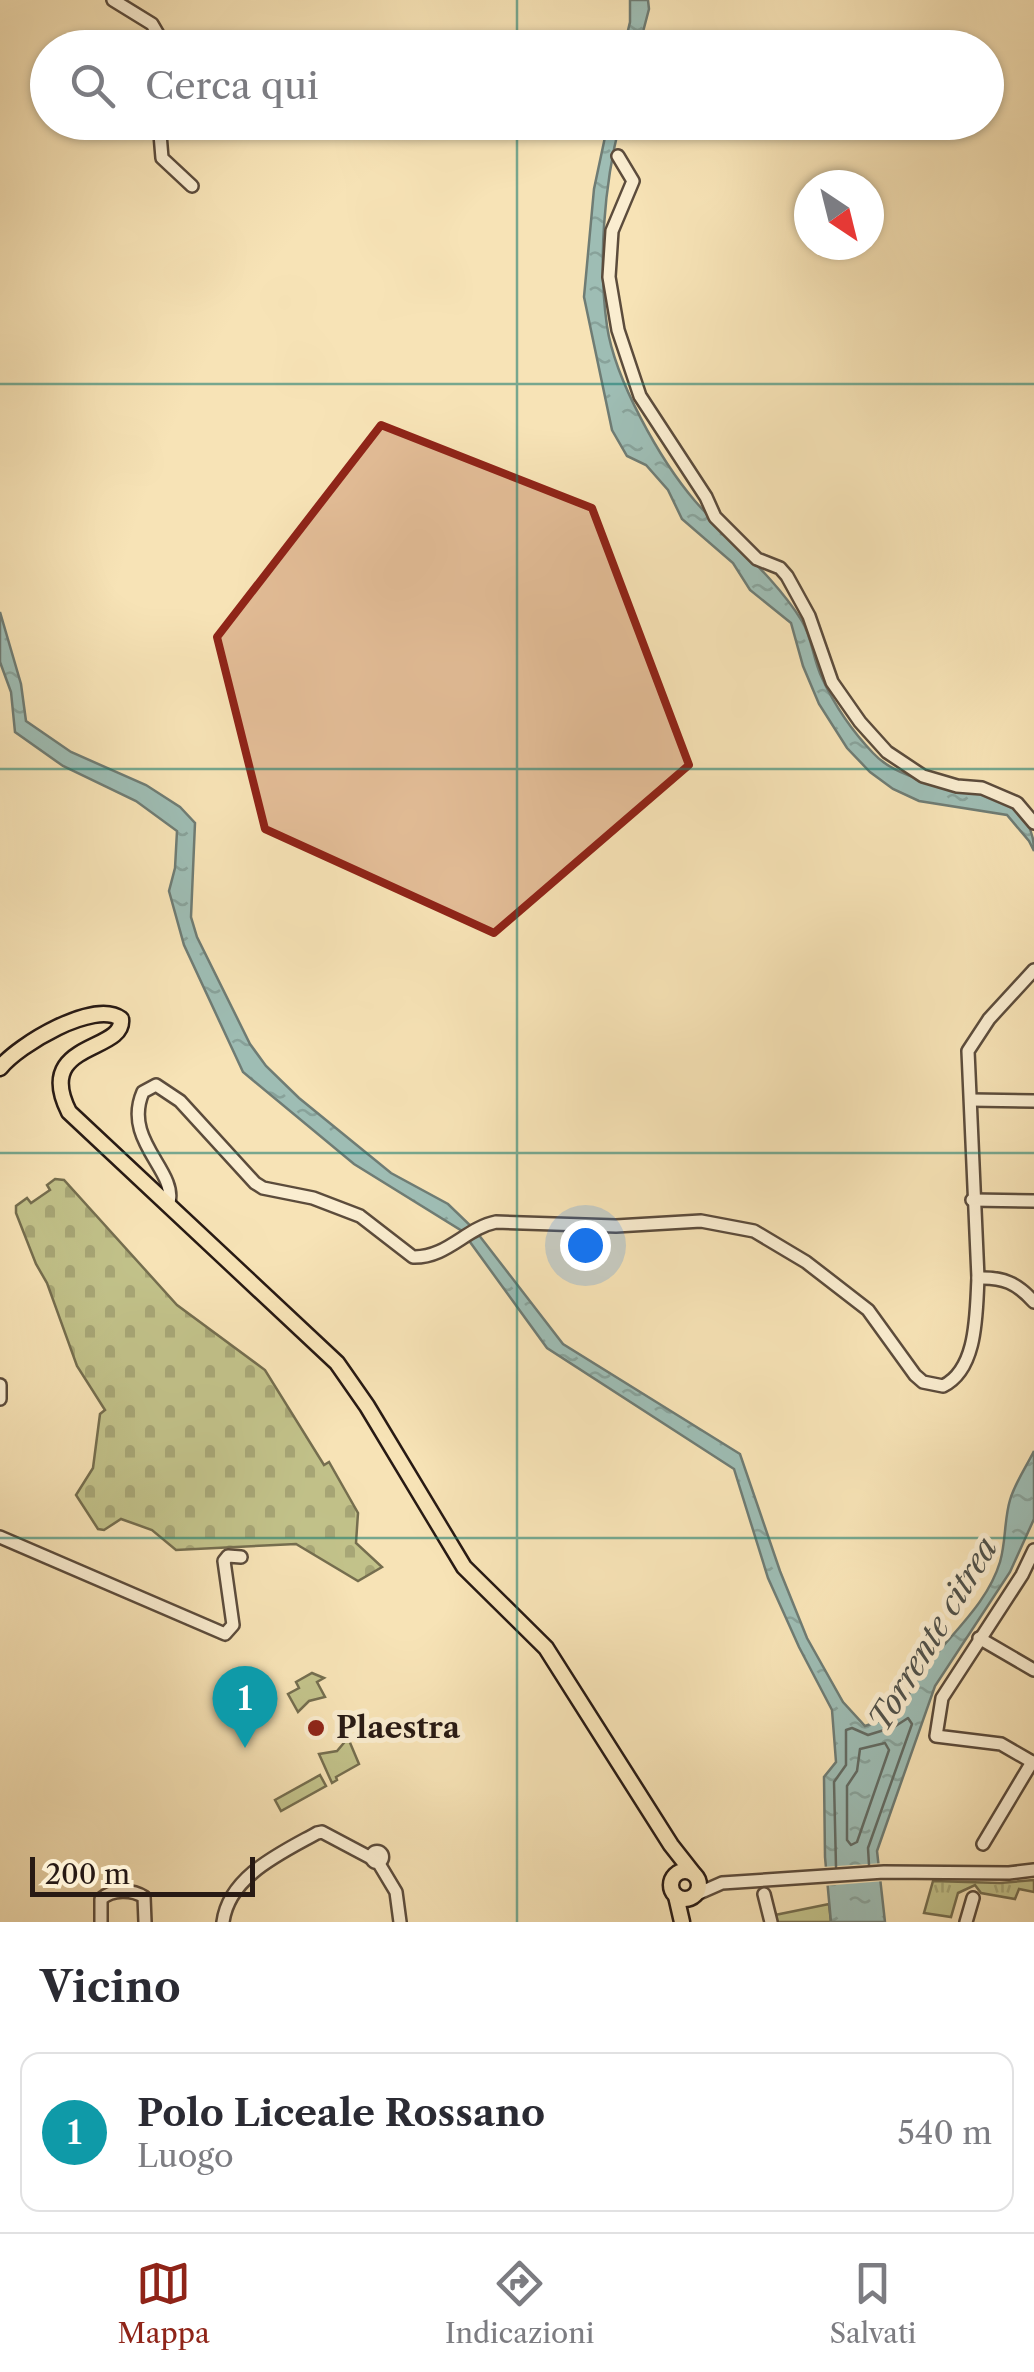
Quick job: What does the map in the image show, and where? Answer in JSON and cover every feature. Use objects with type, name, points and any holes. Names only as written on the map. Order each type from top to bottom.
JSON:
[{"type":"main road","points":[[0,1068],[14,1052],[42,1035],[106,1013],[118,1015],[123,1024],[117,1036],[87,1047],[66,1068],[62,1090],[69,1112],[337,1363],[464,1568],[546,1648],[671,1845],[694,1873],[700,1885],[683,1922]]},
{"type":"main road","points":[[671,1845],[676,1858],[671,1887],[683,1922]]},
{"type":"main road","points":[[673,1878],[685,1871],[694,1873]]},
{"type":"main road","points":[[676,1896],[684,1899],[695,1895]]},
{"type":"street","points":[[113,0],[156,30]]},
{"type":"street","points":[[160,140],[162,158],[192,186]]},
{"type":"street","points":[[618,156],[633,180],[612,231],[610,277],[618,330],[640,396],[706,497],[715,518],[758,559],[780,568],[786,576],[809,616],[832,682],[887,752],[923,776],[957,786],[982,788],[1017,803],[1034,823]]},
{"type":"street","points":[[169,1202],[170,1188],[149,1154],[137,1112],[142,1092],[156,1086],[180,1100],[247,1177],[264,1188],[313,1198],[360,1216],[413,1257],[436,1252],[476,1227],[496,1222],[616,1226],[701,1222],[754,1231],[806,1262],[868,1310],[923,1382],[948,1384],[962,1366],[974,1332],[978,1278],[968,1051],[974,1038],[1034,970]]},
{"type":"street","points":[[971,1100],[1034,1101]]},
{"type":"street","points":[[972,1200],[1034,1201]]},
{"type":"street","points":[[978,1278],[999,1277],[1034,1302]]},
{"type":"street","points":[[0,1384],[0,1399]]},
{"type":"street","points":[[0,1538],[222,1634],[233,1625],[224,1561],[228,1556],[240,1557]]},
{"type":"street","points":[[983,1844],[1033,1763],[1001,1744],[936,1736],[942,1698],[1022,1575],[1034,1550]]},
{"type":"street","points":[[979,1638],[1034,1670]]},
{"type":"street","points":[[223,1922],[228,1903],[248,1877],[322,1832],[375,1860],[396,1892],[400,1922]]},
{"type":"street","points":[[695,1895],[722,1883],[884,1872],[1009,1874],[1034,1870]]},
{"type":"street","points":[[694,1873],[722,1883]]},
{"type":"street","points":[[101,1922],[101,1899],[106,1894],[133,1891],[144,1897],[145,1922]]},
{"type":"street","points":[[764,1894],[770,1922]]},
{"type":"street","points":[[966,1922],[973,1898]]},
{"type":"highlighted area","points":[[381,425],[592,508],[689,765],[494,933],[265,829],[217,637]]},
{"type":"green space","points":[[55,1179],[64,1180],[177,1305],[265,1370],[324,1465],[329,1462],[358,1513],[356,1543],[382,1567],[358,1581],[296,1544],[176,1550],[152,1530],[121,1519],[104,1530],[98,1529],[76,1495],[93,1468],[100,1414],[105,1410],[77,1366],[16,1213],[16,1206],[27,1198],[31,1203],[50,1190],[47,1185]]},
{"type":"green space","points":[[312,1673],[324,1678],[317,1682],[325,1697],[309,1701],[298,1712],[288,1694],[299,1688],[296,1682]]},
{"type":"green space","points":[[348,1738],[359,1764],[332,1783],[319,1754],[337,1751]]},
{"type":"green space","points":[[320,1775],[326,1786],[281,1811],[275,1800]]},
{"type":"green space","points":[[1034,1880],[1034,1892],[1019,1889],[1015,1899],[981,1893],[975,1885],[958,1893],[951,1917],[924,1913],[933,1881]]},
{"type":"green space","points":[[829,1904],[831,1922],[777,1922],[775,1915]]},
{"type":"water","points":[[630,0],[648,0],[643,30],[628,30]]},
{"type":"water","points":[[604,140],[617,140],[604,224],[607,326],[629,394],[668,464],[695,501],[791,605],[805,627],[832,698],[873,753],[893,768],[995,799],[1015,810],[1029,826],[1034,851],[1007,815],[919,801],[870,772],[847,748],[819,704],[791,623],[750,590],[733,563],[682,519],[668,490],[646,465],[627,456],[612,430],[584,297],[594,189]]},
{"type":"water","points":[[0,612],[21,684],[26,721],[71,752],[146,785],[180,807],[195,823],[191,917],[250,1044],[266,1066],[391,1173],[448,1204],[475,1230],[563,1344],[740,1454],[807,1638],[843,1702],[865,1726],[898,1710],[924,1670],[986,1592],[1000,1562],[1012,1494],[1034,1451],[1034,1519],[1010,1572],[935,1686],[877,1851],[885,1922],[831,1922],[824,1777],[836,1762],[832,1710],[768,1578],[734,1469],[547,1348],[462,1231],[354,1164],[243,1072],[184,945],[169,891],[177,831],[136,801],[63,766],[15,732],[11,692],[0,662]]},
{"type":"pier","points":[[884,1863],[885,1881],[823,1886],[821,1867]]},
{"type":"place","name":"Plaestra","points":[[316,1728]]},
{"type":"place","name":"Polo Liceale Rossano","points":[[245,1748]]},
{"type":"water label","name":"Torrente citrea","points":[[933,1634]]}]
